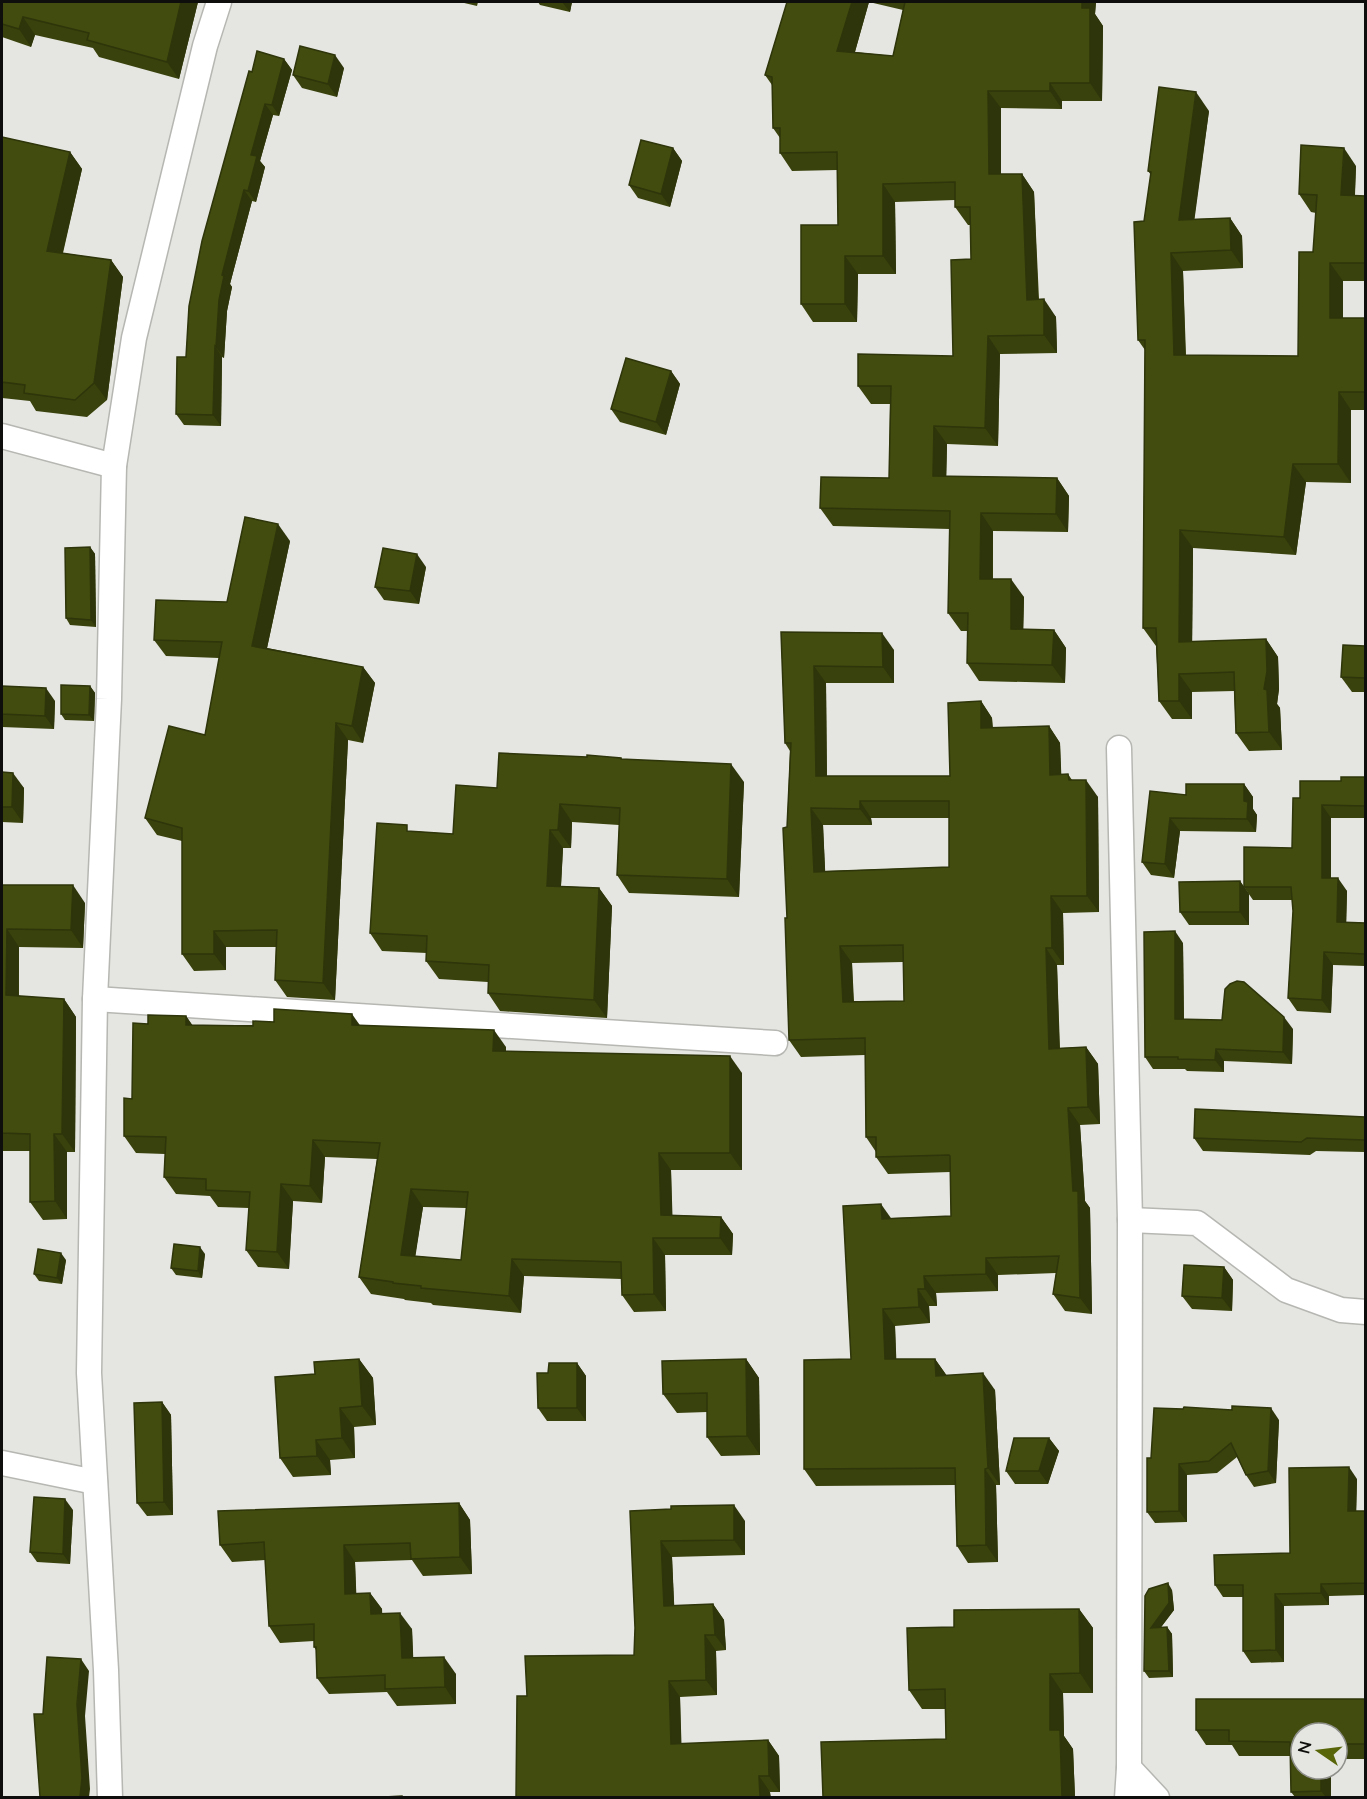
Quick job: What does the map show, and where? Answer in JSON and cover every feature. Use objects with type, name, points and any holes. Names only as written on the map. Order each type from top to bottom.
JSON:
[{"type":"street","points":[[110,1797],[106,1670],[88,1373],[95,999],[109,699],[114,466],[134,338],[205,46],[219,2]]},
{"type":"street","points":[[2,436],[114,466]]},
{"type":"street","points":[[1119,748],[1130,1220],[1129,1768],[1127,1797]]},
{"type":"street","points":[[95,999],[775,1043]]},
{"type":"street","points":[[1130,1220],[1197,1223],[1286,1290],[1341,1310],[1365,1312]]},
{"type":"street","points":[[2,1463],[95,1482]]},
{"type":"street","points":[[1129,1768],[1156,1797]]},
{"type":"building","points":[[2,2],[181,2],[167,62],[87,40],[89,33],[23,17],[19,29],[2,24]]},
{"type":"building","points":[[787,2],[852,2],[837,51],[893,56],[905,2],[1082,2],[1082,8],[1090,8],[1090,83],[1050,83],[1050,91],[988,91],[989,174],[1022,174],[1027,300],[1044,299],[1044,335],[988,336],[985,428],[934,426],[933,476],[1057,478],[1056,514],[981,513],[980,579],[1011,579],[1011,629],[1054,630],[1052,665],[967,663],[968,613],[948,613],[950,511],[820,508],[821,477],[889,478],[891,386],[858,386],[858,354],[953,356],[951,260],[971,259],[970,207],[955,207],[955,182],[883,184],[883,256],[845,256],[845,304],[801,304],[801,225],[838,225],[837,152],[780,153],[780,128],[773,128],[772,77],[765,75]]},
{"type":"building","points":[[300,46],[335,55],[328,84],[293,75]]},
{"type":"building","points":[[257,51],[284,59],[272,105],[265,104],[251,155],[257,156],[248,191],[244,190],[222,275],[224,276],[219,300],[215,346],[213,415],[176,414],[177,357],[186,357],[189,306],[202,241],[249,71],[252,72]]},
{"type":"building","points":[[1159,87],[1196,92],[1179,220],[1230,218],[1231,250],[1171,253],[1174,355],[1298,356],[1299,252],[1313,252],[1317,195],[1299,194],[1301,145],[1344,148],[1341,195],[1365,196],[1365,263],[1330,263],[1330,318],[1365,318],[1365,392],[1339,392],[1338,464],[1293,464],[1284,537],[1180,530],[1179,642],[1266,639],[1267,671],[1264,689],[1267,690],[1269,732],[1236,733],[1234,672],[1179,674],[1179,701],[1159,701],[1156,628],[1143,628],[1145,340],[1138,340],[1134,222],[1144,221]]},
{"type":"building","points":[[2,137],[70,152],[47,251],[111,260],[94,383],[75,400],[24,393],[25,385],[2,382]]},
{"type":"building","points":[[641,140],[673,148],[661,194],[629,185]]},
{"type":"building","points":[[626,358],[671,371],[656,422],[611,409]]},
{"type":"building","points":[[245,517],[278,524],[252,646],[363,667],[352,726],[336,723],[323,983],[275,980],[277,930],[214,931],[214,954],[182,954],[182,828],[145,818],[169,726],[205,735],[222,642],[154,640],[156,600],[227,602]]},
{"type":"building","points":[[90,547],[91,620],[66,618],[65,548]]},
{"type":"building","points":[[383,548],[417,554],[410,591],[375,587]]},
{"type":"building","points":[[781,632],[882,633],[883,667],[814,666],[816,776],[950,776],[948,703],[981,701],[981,728],[1049,726],[1050,775],[1068,774],[1069,780],[1086,780],[1087,896],[1051,896],[1052,948],[1046,948],[1049,1049],[1086,1047],[1088,1107],[1068,1108],[1073,1191],[1078,1191],[1080,1298],[1053,1294],[1059,1256],[986,1258],[986,1274],[924,1276],[925,1289],[918,1289],[919,1307],[883,1309],[885,1359],[935,1359],[936,1376],[983,1373],[988,1468],[985,1469],[986,1545],[957,1546],[955,1468],[804,1469],[804,1360],[851,1359],[843,1206],[881,1204],[882,1219],[951,1216],[950,1156],[876,1157],[876,1137],[866,1137],[865,1038],[789,1040],[783,828],[787,827],[791,743],[785,743]],"holes":[[[860,801],[949,801],[949,867],[814,872],[811,808],[860,809]],[[903,945],[904,1001],[843,1002],[840,946]]]},
{"type":"building","points":[[1343,645],[1365,646],[1365,678],[1341,677]]},
{"type":"building","points":[[61,685],[90,686],[89,715],[61,714]]},
{"type":"building","points":[[2,686],[46,688],[45,716],[2,714]]},
{"type":"building","points":[[499,753],[587,757],[587,755],[621,759],[731,764],[727,879],[617,875],[620,808],[560,804],[558,830],[550,830],[547,886],[599,888],[594,1000],[488,993],[489,965],[426,961],[427,936],[370,933],[377,823],[407,825],[407,831],[453,834],[456,785],[497,788]]},
{"type":"building","points":[[2,772],[13,773],[12,807],[2,807]]},
{"type":"building","points":[[1341,777],[1365,777],[1365,806],[1322,805],[1322,878],[1338,878],[1337,922],[1365,923],[1365,954],[1324,952],[1322,1000],[1288,998],[1293,911],[1291,887],[1244,887],[1244,847],[1292,848],[1293,798],[1300,798],[1300,781],[1341,781]]},
{"type":"building","points":[[1186,784],[1244,784],[1244,801],[1248,802],[1247,819],[1170,818],[1165,864],[1142,862],[1150,791],[1186,795]]},
{"type":"building","points":[[1240,881],[1240,912],[1180,912],[1179,882]]},
{"type":"building","points":[[2,885],[73,885],[71,930],[7,929],[6,995],[64,999],[62,1134],[54,1134],[55,1201],[30,1202],[30,1134],[2,1133]]},
{"type":"building","points":[[1175,931],[1175,1019],[1222,1020],[1225,989],[1237,981],[1244,982],[1284,1017],[1283,1052],[1216,1049],[1215,1060],[1145,1057],[1144,932]]},
{"type":"building","points":[[274,1009],[352,1014],[352,1025],[494,1030],[493,1051],[730,1056],[730,1153],[659,1153],[661,1215],[721,1217],[720,1238],[653,1238],[654,1294],[622,1295],[621,1262],[512,1259],[509,1296],[421,1288],[421,1286],[359,1277],[380,1143],[313,1140],[310,1186],[281,1184],[277,1252],[246,1250],[250,1192],[206,1190],[206,1179],[164,1177],[166,1137],[124,1136],[124,1098],[132,1099],[133,1023],[148,1024],[148,1015],[186,1016],[186,1025],[253,1026],[253,1021],[274,1022]],"holes":[[[411,1189],[468,1192],[461,1260],[401,1255]]]},
{"type":"building","points":[[1195,1109],[1365,1117],[1365,1140],[1307,1138],[1301,1142],[1194,1138]]},
{"type":"building","points":[[174,1244],[200,1247],[198,1271],[171,1268]]},
{"type":"building","points":[[38,1249],[61,1253],[57,1278],[34,1274]]},
{"type":"building","points":[[1184,1265],[1224,1267],[1222,1298],[1182,1296]]},
{"type":"building","points":[[359,1359],[362,1406],[340,1408],[342,1438],[316,1440],[317,1456],[280,1458],[275,1377],[315,1374],[314,1362]]},
{"type":"building","points":[[746,1359],[747,1436],[707,1437],[707,1393],[663,1394],[662,1361]]},
{"type":"building","points":[[549,1363],[577,1363],[577,1408],[538,1408],[537,1373],[548,1373]]},
{"type":"building","points":[[162,1402],[164,1502],[137,1503],[134,1403]]},
{"type":"building","points":[[1232,1406],[1271,1408],[1268,1471],[1246,1475],[1231,1443],[1209,1461],[1179,1464],[1179,1511],[1147,1512],[1147,1458],[1151,1458],[1154,1408],[1232,1410]]},
{"type":"building","points":[[1014,1438],[1049,1438],[1039,1471],[1006,1471]]},
{"type":"building","points":[[1349,1467],[1348,1511],[1365,1511],[1365,1583],[1321,1584],[1321,1593],[1275,1594],[1276,1650],[1243,1651],[1243,1585],[1215,1585],[1214,1555],[1290,1553],[1289,1468]]},
{"type":"building","points":[[34,1497],[65,1499],[63,1554],[30,1552]]},
{"type":"building","points":[[459,1503],[460,1557],[411,1559],[410,1543],[344,1545],[345,1594],[370,1593],[371,1614],[400,1613],[402,1658],[444,1657],[445,1687],[385,1689],[385,1675],[317,1678],[314,1624],[269,1626],[264,1542],[220,1545],[218,1511]]},
{"type":"building","points":[[734,1505],[734,1540],[661,1541],[664,1606],[713,1604],[715,1635],[705,1635],[706,1680],[669,1681],[671,1744],[768,1740],[769,1776],[759,1776],[760,1797],[516,1797],[517,1696],[527,1696],[525,1656],[634,1655],[630,1511],[671,1509],[671,1506]]},
{"type":"building","points":[[1168,1583],[1169,1603],[1151,1628],[1167,1627],[1169,1671],[1144,1671],[1145,1596],[1149,1589]]},
{"type":"building","points":[[1079,1609],[1080,1673],[1050,1674],[1050,1730],[1060,1730],[1062,1797],[823,1797],[821,1742],[946,1739],[945,1689],[909,1690],[907,1628],[954,1627],[954,1610]]},
{"type":"building","points":[[47,1657],[81,1659],[77,1704],[82,1778],[80,1797],[40,1797],[34,1714],[43,1714]]},
{"type":"building","points":[[1196,1699],[1365,1699],[1365,1744],[1349,1744],[1349,1721],[1289,1721],[1289,1742],[1229,1741],[1229,1730],[1196,1730]]},
{"type":"building","points":[[1291,1781],[1321,1781],[1321,1791],[1291,1792]]}]
